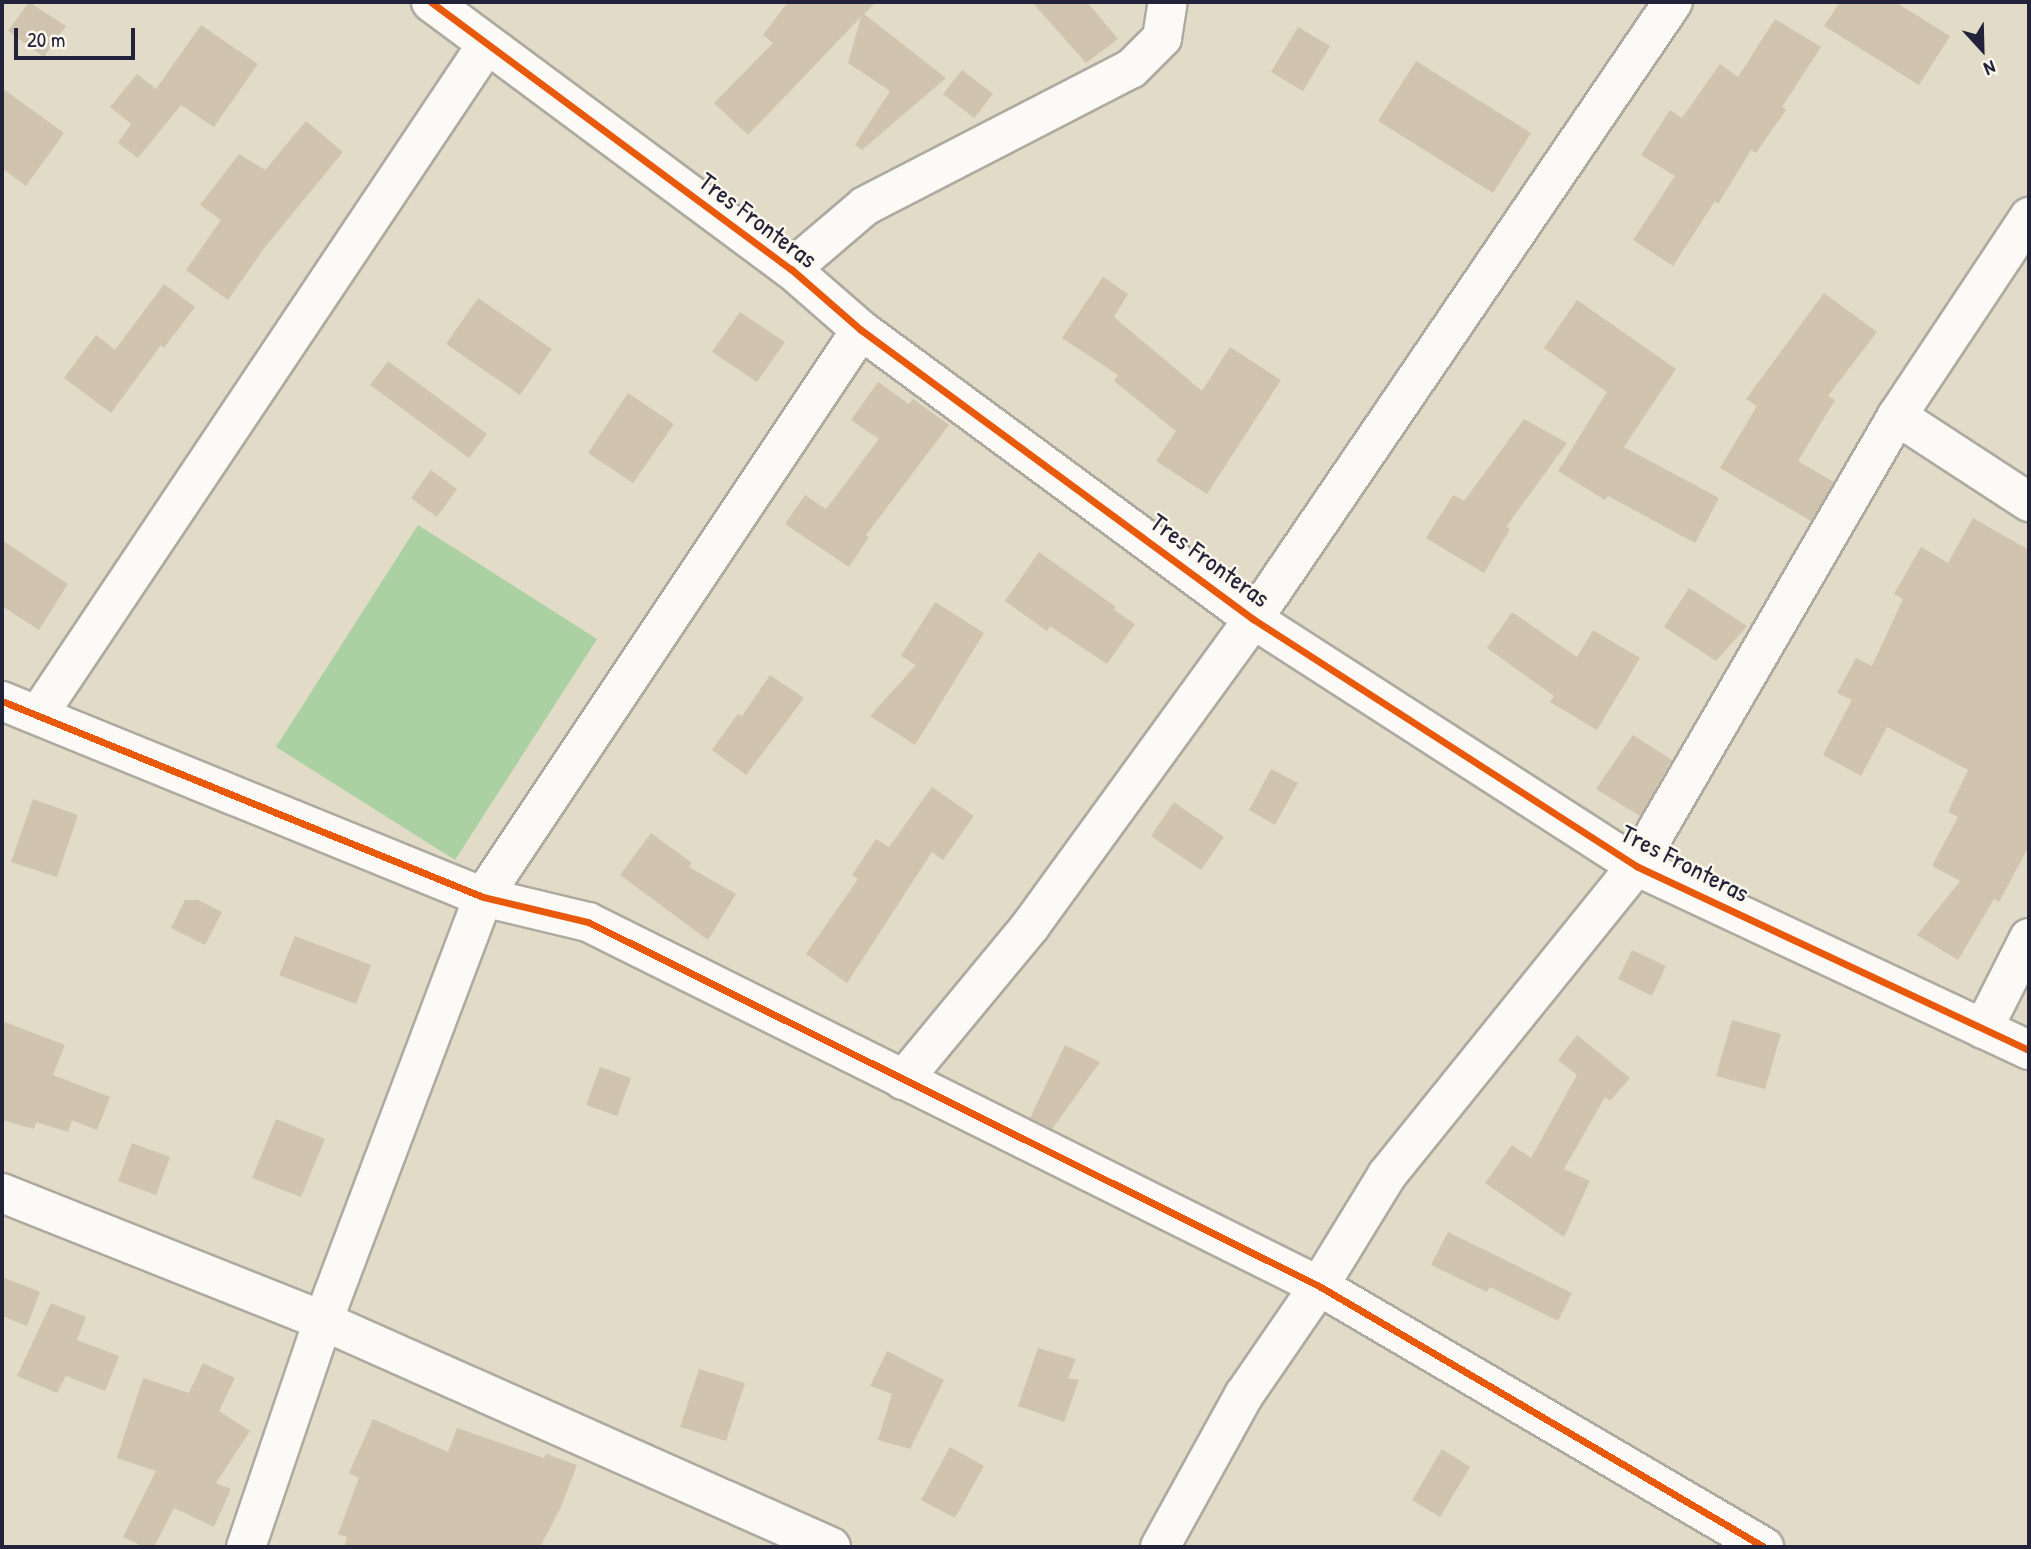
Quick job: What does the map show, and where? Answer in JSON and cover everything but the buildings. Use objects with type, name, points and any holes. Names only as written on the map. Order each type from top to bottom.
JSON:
[{"type":"street","name":"Tres Fronteras","points":[[430,2],[791,269],[860,330],[1253,619],[1636,866],[2029,1050]]},
{"type":"street","points":[[791,269],[865,205],[1131,69],[1162,38],[1168,2]]},
{"type":"street","points":[[903,1080],[1031,925],[1253,619],[1673,2]]},
{"type":"street","points":[[38,715],[487,44]]},
{"type":"street","points":[[1160,1547],[1244,1395],[1319,1286],[1387,1175],[1636,866],[1897,416],[2029,217]]},
{"type":"street","points":[[246,1547],[323,1321],[483,897],[860,330]]},
{"type":"street","points":[[1897,416],[2029,502]]},
{"type":"street","points":[[2,701],[483,897],[589,922],[1319,1286],[1764,1547]]},
{"type":"street","points":[[1983,1029],[2029,938]]},
{"type":"street","points":[[2,1193],[323,1321],[831,1547]]},
{"type":"green space","points":[[418,525],[597,639],[455,860],[276,747]]},
{"type":"cycle path","points":[[431,2],[791,269],[861,330],[1253,619],[1636,866],[2029,1050]]},
{"type":"cycle path","points":[[2,701],[483,897],[588,922],[1319,1286],[1764,1547]]}]
